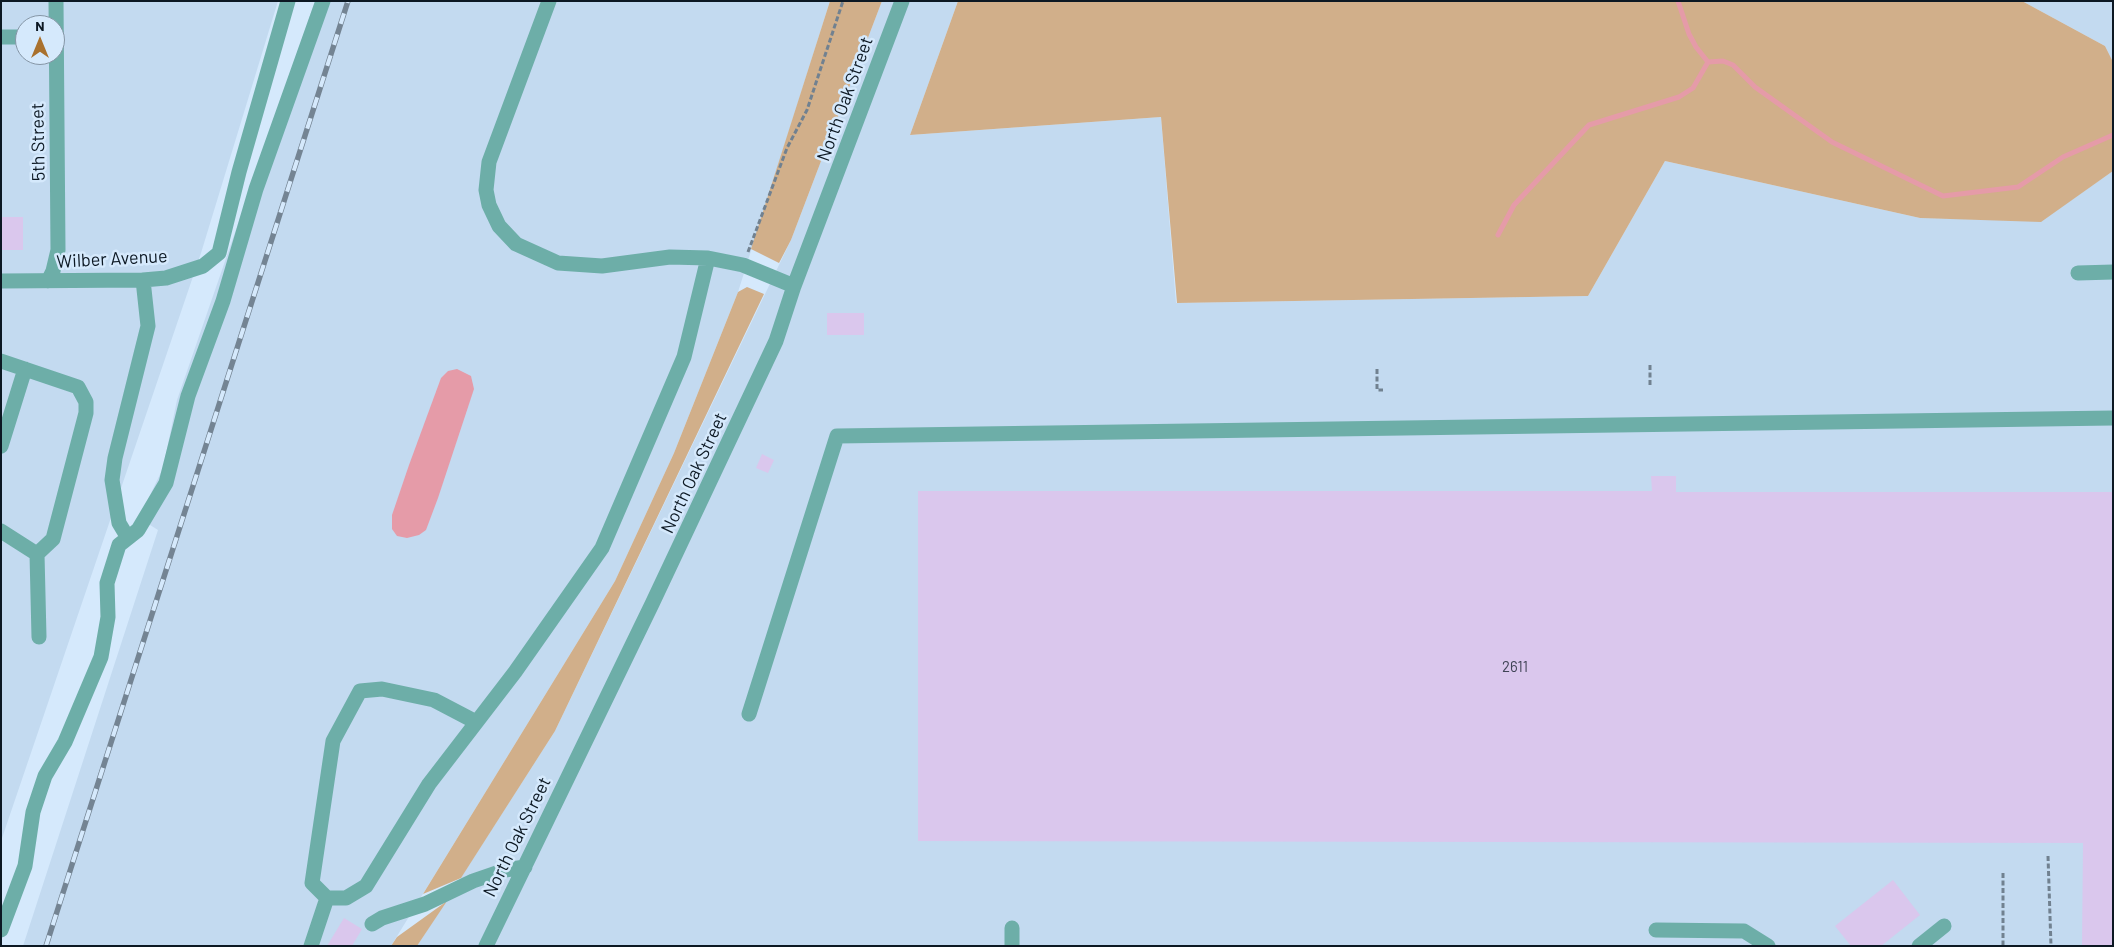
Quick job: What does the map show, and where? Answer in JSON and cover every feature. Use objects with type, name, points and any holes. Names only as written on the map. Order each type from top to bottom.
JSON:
[{"type":"street","name":"5th Street","points":[[56,1],[56,15]]},
{"type":"street","name":"Wilber Avenue","points":[[1,281],[143,280],[166,278],[203,266],[218,253],[288,1]]},
{"type":"street","points":[[1,930],[25,866],[33,812],[45,776],[65,742],[101,657],[108,617],[107,583],[119,545],[138,530],[166,483],[188,396],[222,301],[256,189],[323,1]]},
{"type":"street","points":[[550,1],[489,162],[486,190],[499,226],[516,244],[558,263],[602,266],[670,258],[708,258],[743,264],[794,286]]},
{"type":"street","name":"North Oak Street","points":[[486,946],[776,342],[794,286],[902,1]]},
{"type":"street","points":[[1,37],[15,37]]},
{"type":"street","name":"5th Street","points":[[48,280],[53,271],[58,250],[55,65]]},
{"type":"street","points":[[476,722],[434,700],[382,689],[360,691],[333,741],[312,883],[327,898],[346,898],[366,886],[429,784],[476,722],[602,548],[684,357],[708,258]]},
{"type":"street","points":[[2078,273],[2113,272]]},
{"type":"street","points":[[128,538],[119,523],[112,480],[120,433],[148,326],[143,280]]},
{"type":"street","points":[[1,361],[78,387],[86,402],[86,413],[53,539],[37,554],[39,637]]},
{"type":"street","points":[[1,446],[25,369]]},
{"type":"street","points":[[749,714],[837,436],[2113,418]]},
{"type":"street","points":[[1,531],[37,554]]},
{"type":"street","points":[[372,924],[382,918],[425,904],[473,881],[504,870],[524,867]]},
{"type":"street","points":[[311,946],[327,898]]},
{"type":"street","points":[[1919,946],[1944,926]]},
{"type":"street","points":[[1012,928],[1012,946]]},
{"type":"street","points":[[1656,930],[1744,931],[1768,946]]},
{"type":"path","points":[[743,264],[786,148],[806,110],[843,1]]},
{"type":"path","points":[[1650,364],[1650,387]]},
{"type":"path","points":[[1377,369],[1377,390],[1383,390]]},
{"type":"path","points":[[2048,856],[2051,946]]},
{"type":"path","points":[[2003,874],[2003,946]]},
{"type":"shaded area","points":[[1,1],[278,1],[201,253],[1,841]]},
{"type":"shaded area","points":[[315,1],[830,1],[738,292],[674,453],[615,581],[391,946],[23,946],[158,530],[139,518],[163,468],[177,400]]},
{"type":"shaded area","points":[[830,1],[882,1],[791,240],[779,263],[751,249]]},
{"type":"shaded area","points":[[882,1],[958,1],[910,135],[1161,117],[1176,303],[1588,296],[1665,161],[1920,218],[2041,221],[2113,171],[2113,946],[417,946],[555,731],[791,240]]},
{"type":"shaded area","points":[[958,1],[2022,1],[2105,46],[2113,62],[2113,171],[2041,222],[1920,218],[1665,161],[1588,296],[1177,303],[1161,117],[910,135]]},
{"type":"shaded area","points":[[2022,1],[2113,1],[2113,62],[2105,46]]},
{"type":"shaded area","points":[[747,287],[764,294],[555,731],[461,878],[423,894],[615,581],[674,453],[738,292]]},
{"type":"shaded area","points":[[457,369],[471,376],[474,389],[438,498],[426,530],[419,535],[407,538],[397,536],[392,529],[392,515],[409,465],[441,378],[448,371]]},
{"type":"shaded area","points":[[447,901],[417,946],[391,946],[397,937]]},
{"type":"building","points":[[1,217],[23,217],[23,250],[1,250]]},
{"type":"building","points":[[827,313],[864,313],[864,335],[827,335]]},
{"type":"building","points":[[762,454],[774,460],[768,473],[756,468]]},
{"type":"building","points":[[1651,476],[1676,476],[1676,492],[2113,492],[2113,946],[2082,946],[2083,843],[918,841],[918,491],[1652,491]]},
{"type":"building","points":[[1893,880],[1920,915],[1881,946],[1851,946],[1835,926]]},
{"type":"building","points":[[344,918],[362,929],[352,946],[327,946]]},
{"type":"waterway","points":[[1678,1],[1689,34],[1696,47],[1708,62],[1723,61],[1733,65],[1755,87],[1832,142],[1943,196],[2018,187],[2063,157],[2113,135]]},
{"type":"waterway","points":[[1498,235],[1514,205],[1589,125],[1679,97],[1693,88],[1708,62]]},
{"type":"railway","points":[[46,946],[348,1]]}]
